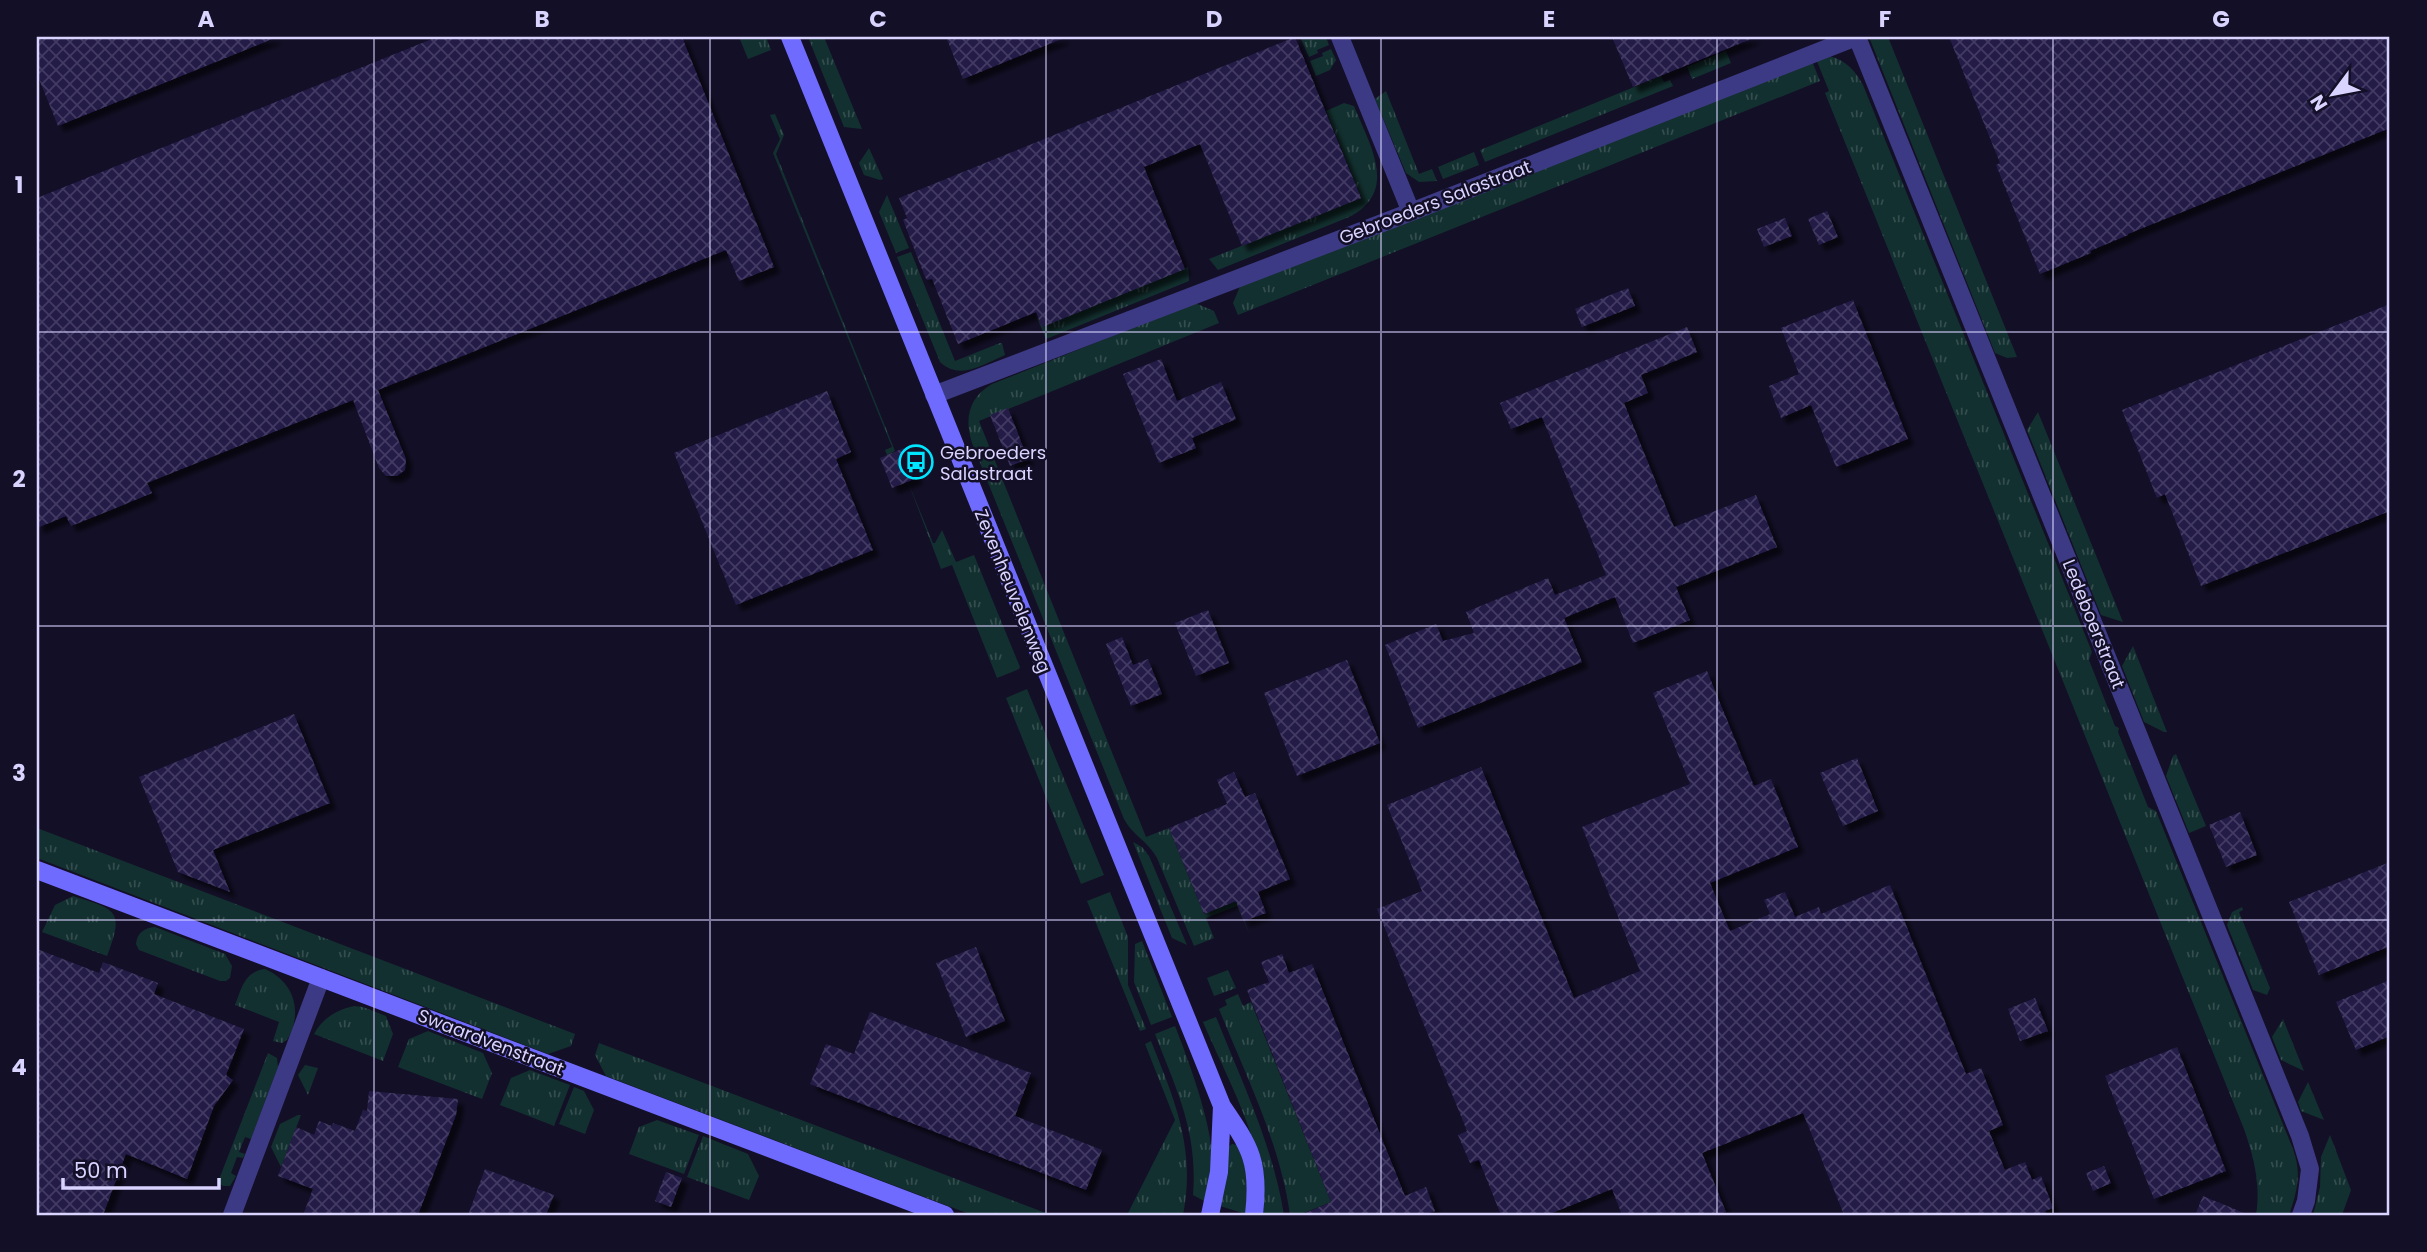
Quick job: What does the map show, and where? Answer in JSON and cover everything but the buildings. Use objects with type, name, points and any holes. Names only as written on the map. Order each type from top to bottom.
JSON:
[{"type":"street","name":"Zevenheuvelenweg","points":[[790,37],[1222,1106],[1247,1142],[1256,1173],[1254,1215]]},
{"type":"street","points":[[1340,37],[1411,212]]},
{"type":"street","name":"Gebroeders Salastraat","points":[[934,395],[1857,37]]},
{"type":"street","name":"Ledeboerstraat","points":[[1857,37],[2300,1136],[2310,1168],[2306,1201],[2301,1215]]},
{"type":"street","name":"Swaardvenstraat","points":[[37,870],[945,1215]]},
{"type":"street","points":[[232,1215],[321,978]]},
{"type":"street","name":"Zevenheuvelenweg","points":[[1210,1215],[1219,1172],[1222,1106]]},
{"type":"green space","points":[[739,37],[766,37],[771,50],[748,59]]},
{"type":"green space","points":[[808,37],[824,37],[862,129],[844,127]]},
{"type":"green space","points":[[1300,37],[1326,37],[1329,45],[1309,57]]},
{"type":"green space","points":[[1869,37],[1888,37],[2017,357],[2007,358],[1995,353]]},
{"type":"green space","points":[[1331,49],[1336,60],[1330,70],[1316,76],[1310,61],[1323,56],[1322,53]]},
{"type":"green space","points":[[1726,51],[1731,63],[1692,79],[1687,67]]},
{"type":"green space","points":[[1814,54],[1830,56],[1843,62],[1854,71],[1863,85],[2092,652],[2089,660],[2115,726],[2119,728],[2118,732],[2148,807],[2156,811],[2293,1149],[2297,1182],[2289,1215],[2256,1215],[2256,1172],[2244,1129],[1825,93],[1829,91]]},
{"type":"green space","points":[[1810,56],[1820,81],[1238,315],[1233,303],[1241,284]]},
{"type":"green space","points":[[1661,76],[1664,82],[1670,80],[1673,86],[1485,162],[1480,150]]},
{"type":"green space","points":[[1386,91],[1419,174],[1432,169],[1437,181],[1419,182],[1406,173],[1375,99]]},
{"type":"green space","points":[[1344,103],[1354,106],[1376,166],[1377,180],[1373,194],[1364,206],[1349,217],[1218,270],[1209,259],[1361,198],[1326,111]]},
{"type":"green space","points":[[775,114],[784,135],[776,154],[895,451],[887,455],[885,450],[892,447],[773,153],[780,139],[770,115]]},
{"type":"green space","points":[[869,148],[883,179],[864,175],[859,163]]},
{"type":"green space","points":[[1474,152],[1479,165],[1443,179],[1438,167]]},
{"type":"green space","points":[[887,195],[909,248],[896,253],[879,212]]},
{"type":"green space","points":[[911,252],[955,361],[1000,343],[1005,355],[964,371],[948,368],[940,362],[897,257]]},
{"type":"green space","points":[[1188,267],[1189,281],[1046,339],[1035,313],[1043,326]]},
{"type":"green space","points":[[1195,303],[1214,311],[1219,323],[979,421],[1146,837],[1169,828],[1204,914],[1236,901],[1250,935],[1237,906],[1206,918],[1214,938],[1194,946],[1157,858],[1124,819],[972,443],[969,417],[973,402],[992,384]]},
{"type":"green space","points":[[2038,412],[2123,622],[2101,615],[2027,430]]},
{"type":"green space","points":[[908,482],[933,543],[942,530],[956,562],[974,555],[1019,669],[997,678],[952,565],[941,569]]},
{"type":"green space","points":[[2133,646],[2167,732],[2144,722],[2122,666]]},
{"type":"green space","points":[[1027,689],[1104,875],[1081,884],[1006,698]]},
{"type":"green space","points":[[2176,754],[2206,826],[2189,833],[2166,776]]},
{"type":"green space","points":[[37,828],[575,1034],[571,1046],[548,1054],[37,858]]},
{"type":"green space","points":[[1133,842],[1142,847],[1149,856],[1187,945],[1172,938]]},
{"type":"green space","points":[[1110,892],[1128,937],[1128,985],[1146,1029],[1140,1031],[1087,901]]},
{"type":"green space","points":[[73,896],[100,905],[113,914],[116,921],[115,930],[107,956],[42,932],[55,905]]},
{"type":"green space","points":[[2242,907],[2243,910],[2239,912],[2270,988],[2267,995],[2253,990],[2227,925],[2232,912]]},
{"type":"green space","points":[[155,927],[225,954],[232,966],[230,978],[220,981],[139,950],[136,944],[140,934]]},
{"type":"green space","points":[[1142,941],[1172,1017],[1151,1025],[1134,982],[1135,944]]},
{"type":"green space","points":[[265,969],[287,986],[294,1002],[292,1030],[282,1043],[273,1041],[279,1022],[235,1005],[248,977]]},
{"type":"green space","points":[[1228,970],[1236,988],[1214,996],[1207,978]]},
{"type":"green space","points":[[1238,994],[1243,1006],[1251,1002],[1331,1202],[1299,1215],[1290,1215],[1270,1136],[1219,1009],[1227,1005],[1225,1000]]},
{"type":"green space","points":[[354,1006],[386,1016],[393,1034],[383,1061],[314,1034],[331,1016]]},
{"type":"green space","points":[[1216,1017],[1265,1139],[1284,1215],[1263,1215],[1260,1166],[1253,1141],[1235,1092],[1203,1022]]},
{"type":"green space","points":[[2283,1019],[2304,1071],[2281,1060],[2272,1037]]},
{"type":"green space","points":[[1175,1026],[1199,1094],[1212,1149],[1212,1168],[1206,1202],[1193,1195],[1194,1172],[1189,1131],[1178,1093],[1155,1034]]},
{"type":"green space","points":[[428,1031],[483,1053],[492,1073],[482,1099],[398,1067],[409,1039]]},
{"type":"green space","points":[[1151,1041],[1175,1105],[1185,1147],[1187,1168],[1183,1215],[1127,1215],[1175,1120],[1145,1044]]},
{"type":"green space","points":[[599,1043],[1051,1215],[972,1215],[606,1076],[595,1055]]},
{"type":"green space","points":[[268,1053],[277,1058],[278,1067],[251,1139],[245,1137],[239,1152],[245,1154],[243,1158],[237,1157],[231,1173],[236,1176],[230,1186],[223,1186],[218,1182]]},
{"type":"green space","points":[[305,1065],[318,1068],[308,1095],[298,1075]]},
{"type":"green space","points":[[530,1070],[570,1085],[554,1126],[500,1105],[511,1078]]},
{"type":"green space","points":[[2308,1082],[2324,1120],[2301,1111],[2298,1102]]},
{"type":"green space","points":[[574,1087],[584,1091],[594,1110],[585,1134],[559,1124]]},
{"type":"green space","points":[[301,1115],[281,1167],[271,1147],[280,1124]]},
{"type":"green space","points":[[657,1120],[699,1135],[684,1174],[629,1154],[639,1127]]},
{"type":"green space","points":[[2330,1135],[2351,1190],[2342,1215],[2313,1215],[2320,1187],[2321,1157]]},
{"type":"green space","points":[[703,1136],[748,1154],[759,1176],[749,1200],[687,1177]]},
{"type":"green space","points":[[1232,1144],[1238,1145],[1246,1163],[1249,1215],[1220,1206],[1228,1147]]},
{"type":"place","name":"Gebroeders Salastraat","points":[[916,462]]}]
